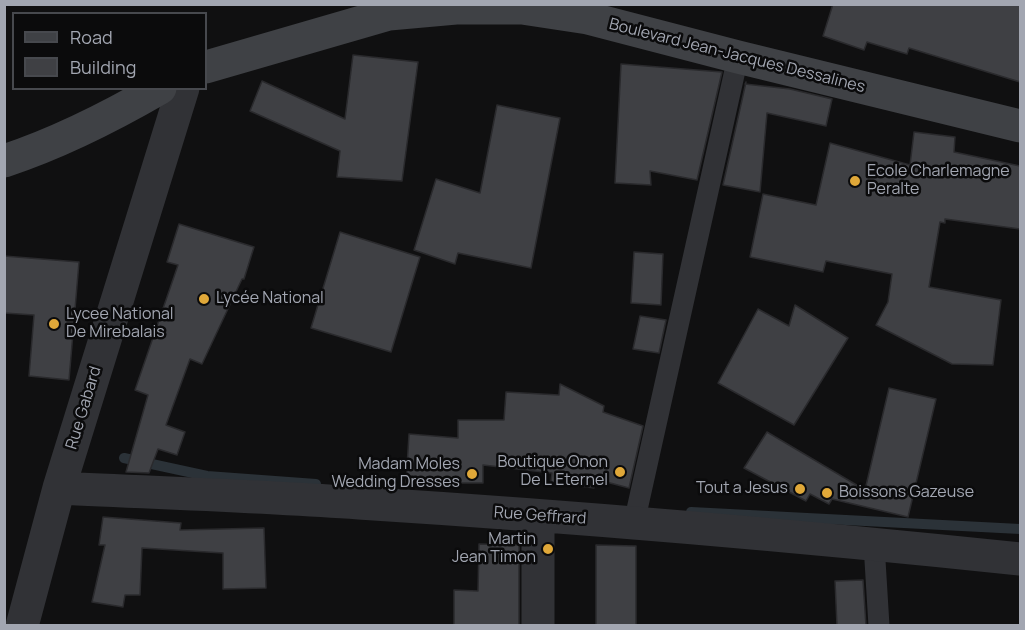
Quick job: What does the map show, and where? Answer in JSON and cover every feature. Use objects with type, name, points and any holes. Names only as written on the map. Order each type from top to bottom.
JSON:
[{"type":"main road","name":"Boulevard Jean-Jacques Dessalines","points":[[207,67],[389,14],[456,8],[522,8],[588,18],[1020,126]]},
{"type":"main road","points":[[4,161],[115,115],[157,90]]},
{"type":"street","name":"Rue Gabard","points":[[22,626],[59,488],[182,90]]},
{"type":"street","name":"Rue Geffrard","points":[[59,488],[357,502],[634,523],[1020,559]]},
{"type":"street","points":[[538,516],[538,626]]},
{"type":"lane","points":[[634,523],[738,57]]},
{"type":"lane","points":[[874,544],[879,626]]},
{"type":"building","points":[[833,4],[1020,4],[1020,82],[909,48],[907,54],[867,42],[864,50],[823,36]]},
{"type":"building","points":[[353,55],[418,62],[402,181],[337,177],[340,151],[250,111],[262,81],[345,119]]},
{"type":"building","points":[[621,64],[722,72],[697,180],[650,171],[651,185],[615,183]]},
{"type":"building","points":[[746,84],[790,89],[832,99],[826,126],[767,113],[760,192],[723,185]]},
{"type":"building","points":[[497,105],[560,118],[531,268],[458,253],[455,264],[414,250],[436,179],[480,193]]},
{"type":"building","points":[[914,132],[955,137],[954,152],[1020,166],[1020,229],[945,219],[945,223],[940,222],[929,287],[1001,300],[993,365],[952,364],[876,325],[888,302],[892,274],[826,261],[823,272],[750,257],[763,194],[816,205],[830,143],[910,165]]},
{"type":"building","points":[[179,224],[254,247],[244,279],[202,364],[190,359],[166,425],[185,432],[177,455],[158,449],[149,473],[126,472],[148,395],[135,390],[178,265],[167,262]]},
{"type":"building","points":[[340,232],[420,257],[391,352],[311,328]]},
{"type":"building","points":[[634,252],[663,254],[661,305],[631,303]]},
{"type":"building","points":[[4,256],[79,262],[69,380],[29,376],[34,315],[4,313]]},
{"type":"building","points":[[795,305],[848,338],[794,425],[718,383],[758,309],[789,326]]},
{"type":"building","points":[[640,316],[666,320],[659,353],[633,349]]},
{"type":"building","points":[[560,384],[604,406],[603,412],[643,426],[629,488],[595,479],[594,488],[551,482],[552,473],[483,465],[483,483],[448,483],[447,487],[406,484],[409,434],[458,438],[458,420],[504,420],[506,392],[559,395]]},
{"type":"building","points":[[889,388],[936,399],[908,517],[832,499],[829,504],[810,494],[806,501],[744,468],[767,432],[865,490]]},
{"type":"building","points":[[103,517],[181,523],[180,530],[264,528],[266,588],[223,589],[223,553],[142,548],[140,595],[125,595],[123,607],[92,602],[105,545],[99,545]]},
{"type":"building","points":[[479,544],[519,545],[519,626],[454,626],[454,590],[478,591]]},
{"type":"building","points":[[596,545],[636,546],[636,626],[596,626]]},
{"type":"building","points":[[863,580],[866,626],[837,626],[835,581]]},
{"type":"waterway","points":[[124,458],[207,476],[316,484]]},
{"type":"waterway","points":[[691,512],[1020,529]]},
{"type":"place","name":"Ecole Charlemagne Peralte","points":[[855,181]]},
{"type":"place","name":"Lycée National","points":[[204,299]]},
{"type":"place","name":"Lycee National De Mirebalais","points":[[54,324]]},
{"type":"place","name":"Boutique Onon De L Eternel","points":[[620,472]]},
{"type":"place","name":"Madam Moles Wedding Dresses","points":[[472,474]]},
{"type":"place","name":"Tout a Jesus","points":[[800,489]]},
{"type":"place","name":"Boissons Gazeuse","points":[[827,493]]},
{"type":"place","name":"Martin Jean Timon","points":[[548,549]]}]
